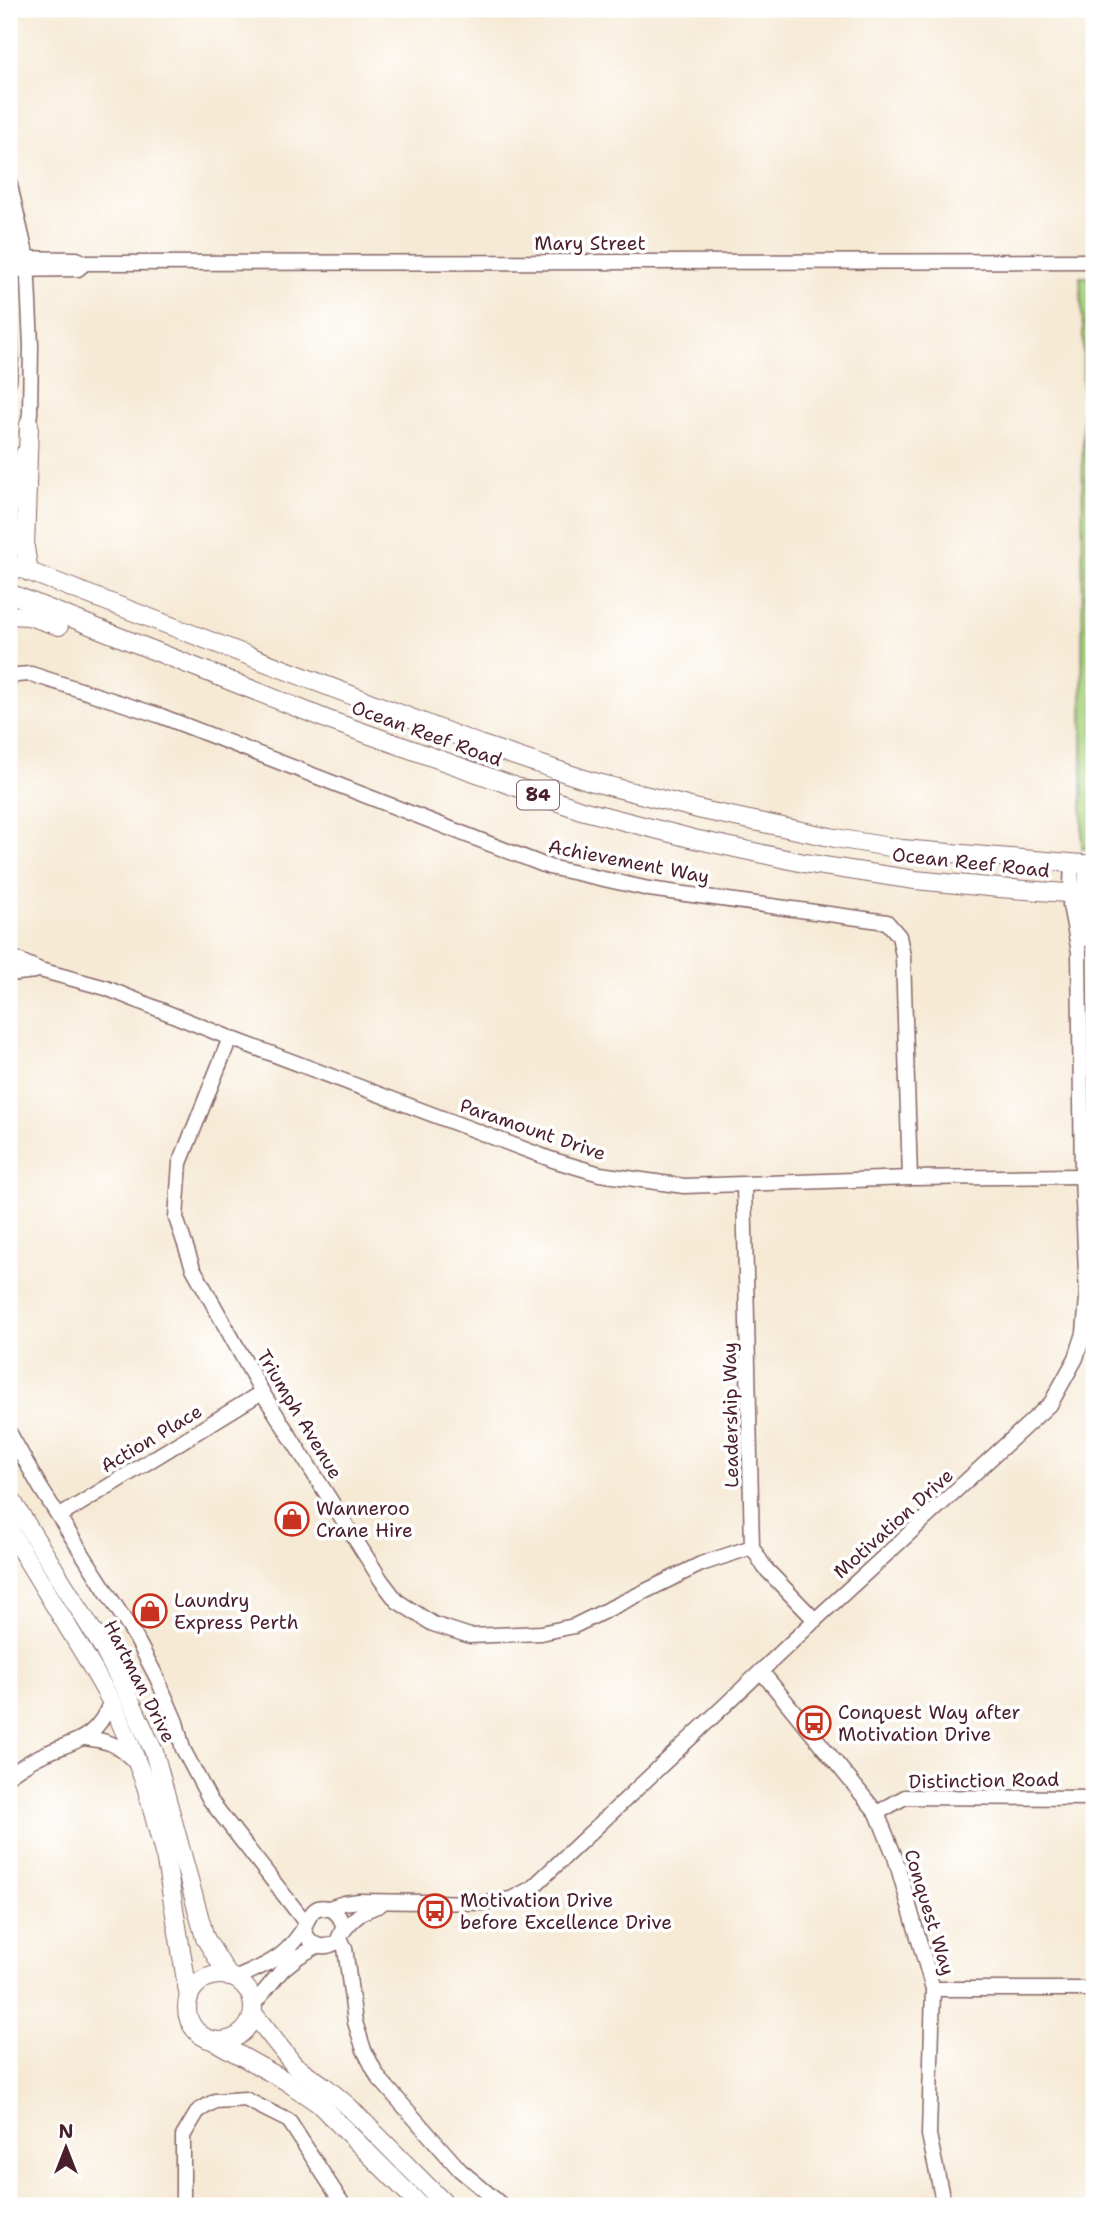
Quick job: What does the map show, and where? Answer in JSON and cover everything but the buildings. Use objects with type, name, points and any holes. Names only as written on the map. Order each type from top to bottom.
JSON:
[{"type":"main road","points":[[29,424],[25,548],[29,572]]},
{"type":"main road","name":"Ocean Reef Road","points":[[9,564],[479,744],[590,781],[702,810],[835,838],[902,849],[1085,865]]},
{"type":"main road","name":"Ocean Reef Road","points":[[9,593],[331,721],[569,805],[694,839],[804,863],[915,880],[1083,894]]},
{"type":"main road","points":[[9,615],[39,618],[131,654],[196,668]]},
{"type":"main road","points":[[1081,945],[1094,921]]},
{"type":"main road","name":"Hartman Drive","points":[[9,1496],[102,1646],[127,1693],[154,1752],[202,1931],[211,1950],[232,1978]]},
{"type":"main road","name":"Hartman Drive","points":[[9,1530],[111,1701],[138,1765],[166,1861],[189,1998]]},
{"type":"main road","points":[[214,2041],[235,2038],[244,2032],[250,2023],[253,2009],[250,1994],[244,1985],[232,1978],[212,1976],[198,1984],[189,1998],[190,2022],[200,2034],[286,2081],[317,2103],[421,2206]]},
{"type":"main road","points":[[253,2009],[293,2065],[349,2107],[447,2206]]},
{"type":"street","points":[[9,181],[27,264],[31,346],[29,424],[9,516]]},
{"type":"street","name":"Mary Street","points":[[9,258],[27,264]]},
{"type":"street","name":"Mary Street","points":[[9,270],[27,264],[77,258],[85,263],[1094,261]]},
{"type":"street","points":[[9,294],[9,380]]},
{"type":"street","name":"Achievement Way","points":[[9,678],[31,674],[160,716],[549,867],[649,889],[887,922],[899,936],[903,956],[910,1178]]},
{"type":"street","name":"Motivation Drive","points":[[323,1909],[352,1901],[487,1903],[511,1899],[532,1888],[815,1620],[1051,1403],[1076,1359],[1090,1305],[1082,1176],[1081,945],[1085,865]]},
{"type":"street","name":"Paramount Drive","points":[[9,956],[40,970],[106,988],[230,1038],[553,1160],[600,1174],[684,1186],[910,1178],[1082,1176]]},
{"type":"street","name":"Paramount Drive","points":[[9,974],[40,970]]},
{"type":"street","name":"Triumph Avenue","points":[[230,1038],[180,1163],[176,1218],[193,1268],[262,1392],[397,1601],[433,1624],[470,1636],[541,1633],[574,1626],[701,1564],[752,1546]]},
{"type":"street","name":"Leadership Way","points":[[744,1185],[752,1546]]},
{"type":"street","name":"Action Place","points":[[60,1516],[262,1392]]},
{"type":"street","points":[[9,1432],[158,1678],[176,1722],[183,1749],[210,1800],[278,1886],[305,1925],[308,1939],[320,1946],[341,1966],[348,1980]]},
{"type":"street","points":[[752,1546],[765,1568],[815,1620]]},
{"type":"street","name":"Conquest Way","points":[[761,1671],[877,1814],[895,1857],[933,1989],[929,2135],[944,2206]]},
{"type":"street","points":[[9,1775],[36,1758],[85,1738],[105,1717],[111,1701]]},
{"type":"street","points":[[85,1738],[106,1740],[119,1746],[138,1765]]},
{"type":"street","name":"Distinction Road","points":[[877,1814],[905,1797],[1094,1798]]},
{"type":"street","points":[[253,2009],[283,1969],[298,1957],[320,1946],[332,1945],[341,1936],[343,1928],[336,1913],[295,1899],[278,1886]]},
{"type":"street","name":"Motivation Drive","points":[[341,1936],[361,1912],[391,1902]]},
{"type":"street","points":[[232,1978],[279,1956],[292,1945],[308,1916],[323,1909]]},
{"type":"street","points":[[341,1936],[355,2022],[364,2050],[378,2077],[460,2170],[503,2206]]},
{"type":"street","points":[[933,1989],[1094,1989]]},
{"type":"street","points":[[183,2206],[183,2136],[198,2110],[215,2101],[244,2099],[289,2121],[344,2206]]},
{"type":"green space","points":[[1080,277],[1094,277],[1094,849],[1082,848],[1083,328]]},
{"type":"place","name":"Wanneroo Crane Hire","points":[[292,1519]]},
{"type":"place","name":"Laundry Express Perth","points":[[150,1611]]},
{"type":"place","name":"Conquest Way after Motivation Drive","points":[[814,1723]]},
{"type":"place","name":"Motivation Drive before Excellence Drive","points":[[435,1911]]}]
